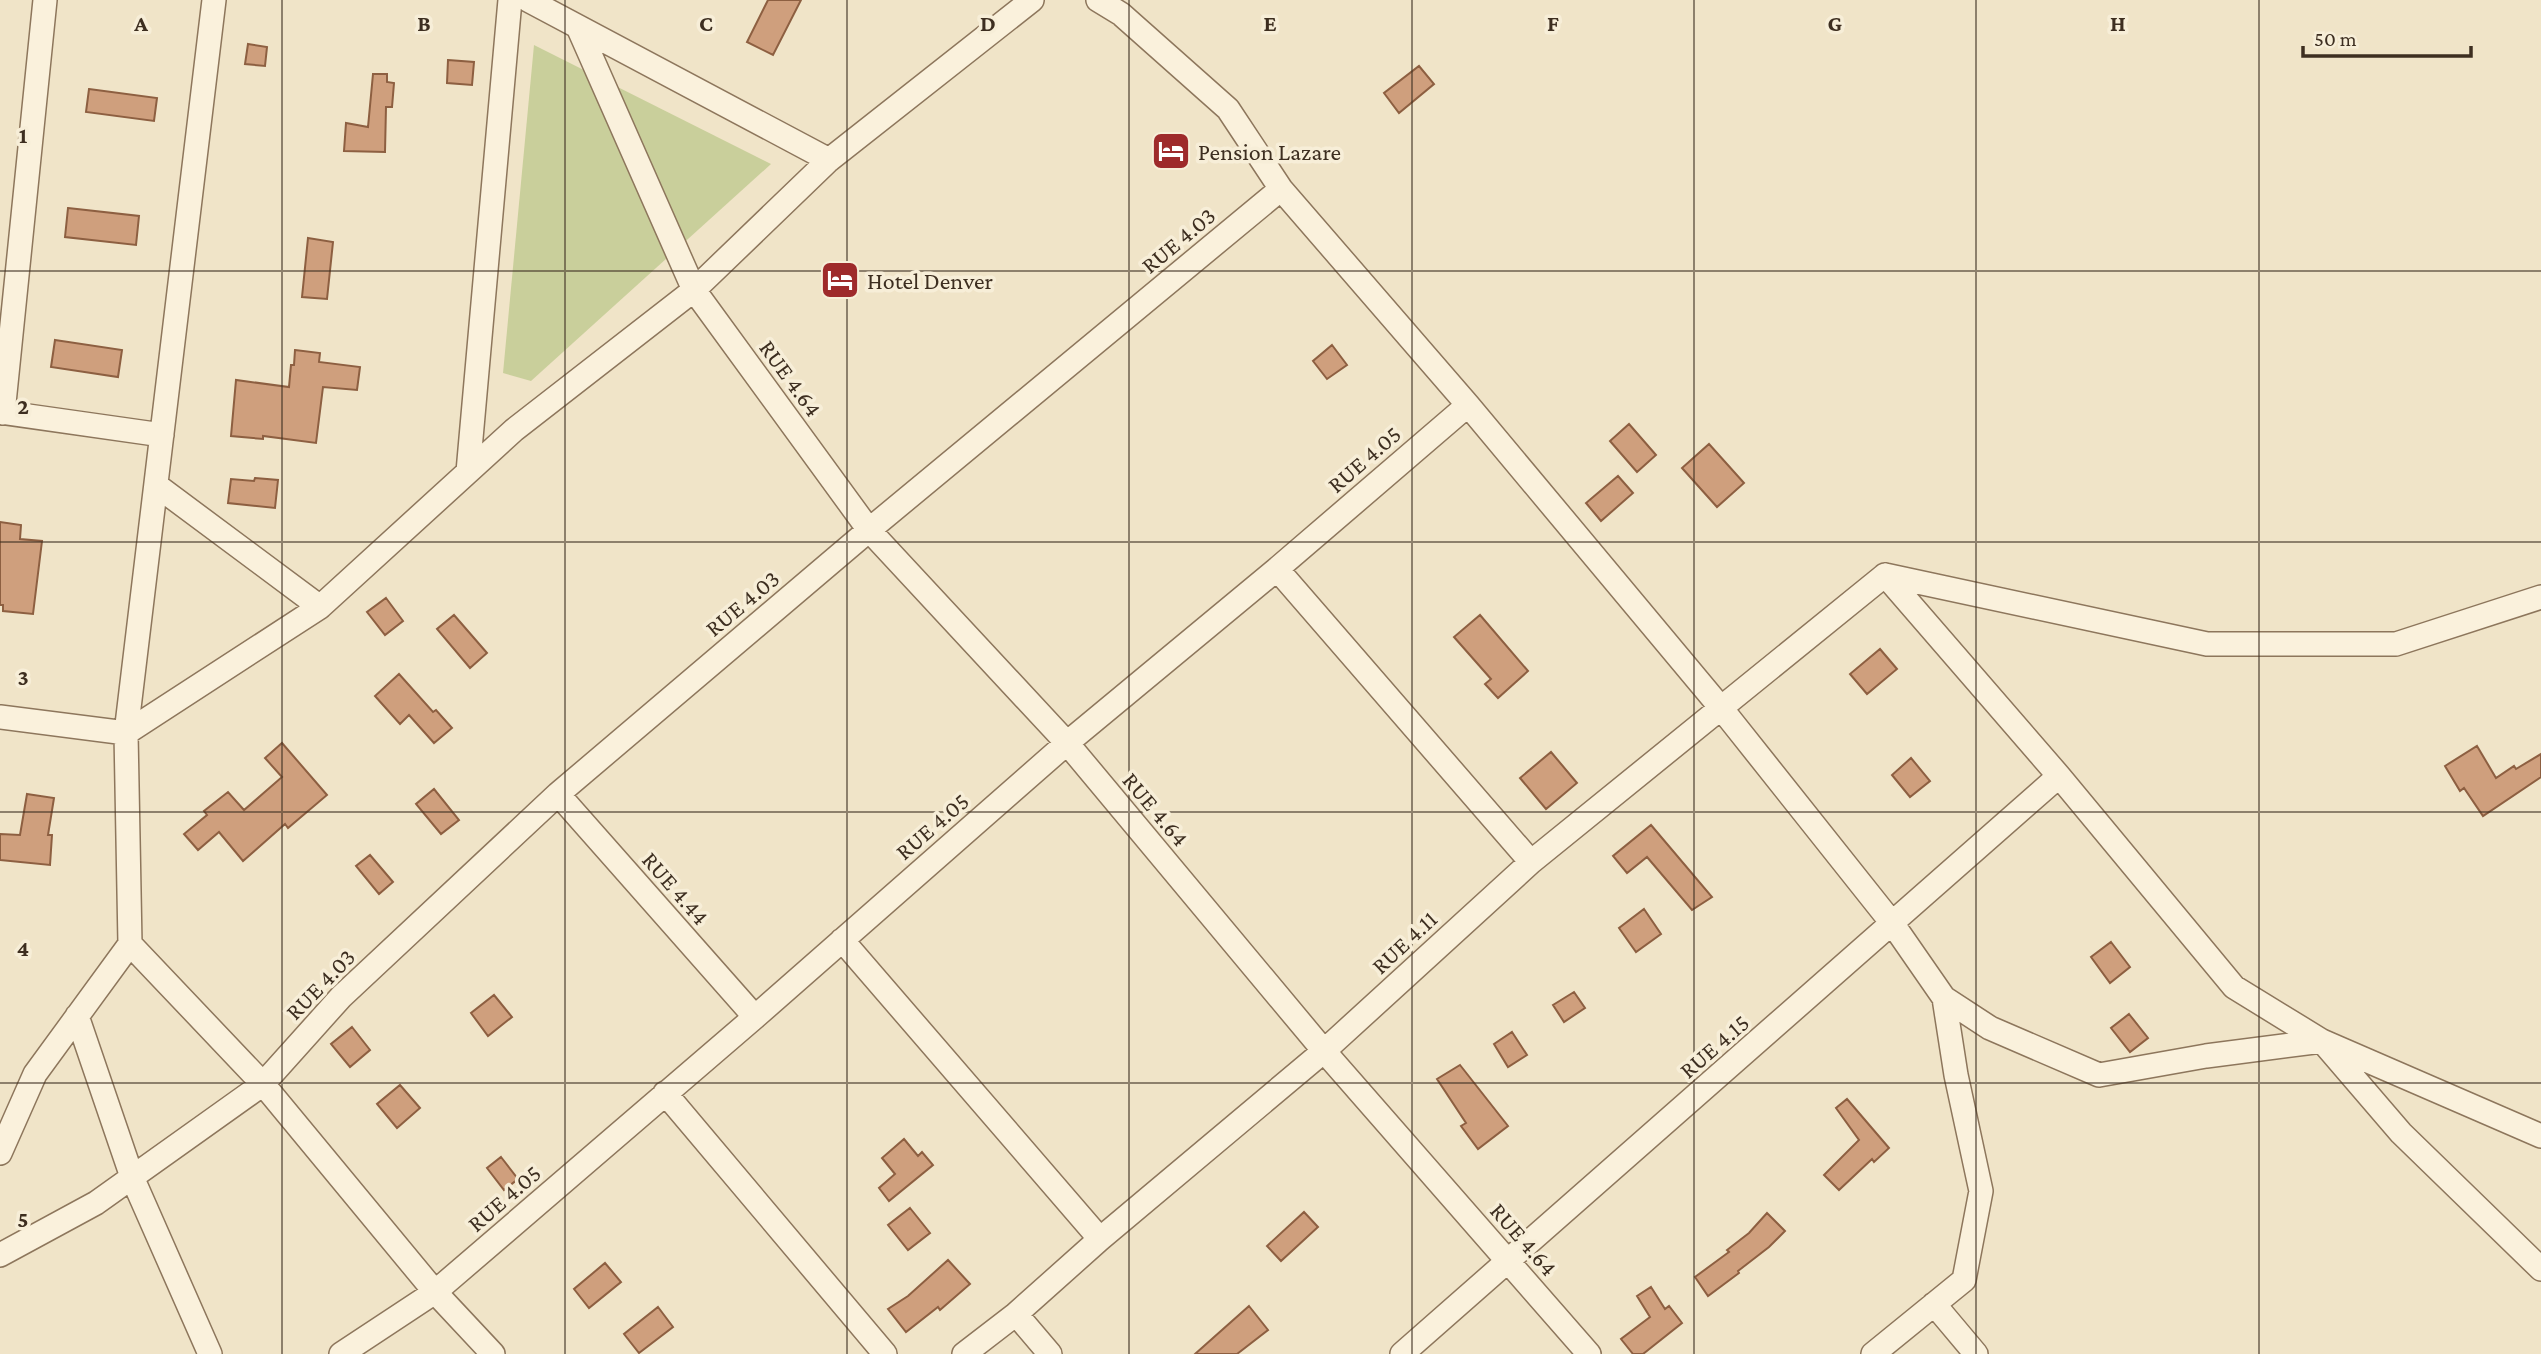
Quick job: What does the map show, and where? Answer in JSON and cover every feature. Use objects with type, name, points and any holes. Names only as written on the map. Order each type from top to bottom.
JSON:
[{"type":"street","points":[[45,0],[2,413],[162,435]]},
{"type":"street","points":[[0,1153],[35,1074],[130,944],[126,733],[214,0]]},
{"type":"street","points":[[468,472],[510,0]]},
{"type":"street","points":[[527,0],[829,160]]},
{"type":"street","points":[[0,718],[126,733],[320,607],[514,430],[694,290],[829,160],[1032,0]]},
{"type":"street","points":[[1098,0],[1121,14],[1228,109],[1281,189],[1468,405],[1721,708],[1892,923],[1944,998],[1990,1028],[2099,1075],[2206,1056],[2322,1041]]},
{"type":"street","name":"RUE 4.64","points":[[578,27],[694,290],[869,530],[1067,743],[1324,1051],[1589,1354]]},
{"type":"street","name":"RUE 4.03","points":[[0,1255],[96,1203],[263,1084],[341,997],[558,794],[869,530],[1281,189]]},
{"type":"street","name":"RUE 4.05","points":[[341,1354],[435,1292],[755,1017],[1067,743],[1277,569],[1468,405]]},
{"type":"street","points":[[156,485],[320,607]]},
{"type":"street","points":[[1277,569],[1531,862]]},
{"type":"street","points":[[1885,575],[2207,644],[2396,644],[2541,597]]},
{"type":"street","points":[[1885,575],[2059,776],[2234,987],[2322,1041],[2541,1136]]},
{"type":"street","name":"RUE 4.11","points":[[964,1354],[1016,1314],[1100,1238],[1324,1051],[1531,862],[1885,575]]},
{"type":"street","name":"RUE 4.15","points":[[1402,1354],[2059,776]]},
{"type":"street","name":"RUE 4.44","points":[[558,794],[755,1017]]},
{"type":"street","points":[[842,940],[1100,1238]]},
{"type":"street","points":[[130,944],[263,1084],[435,1292],[493,1354]]},
{"type":"street","points":[[1873,1354],[1964,1280],[1981,1191],[1956,1075],[1944,998]]},
{"type":"street","points":[[77,1016],[132,1177],[210,1354]]},
{"type":"street","points":[[2322,1041],[2401,1133],[2541,1269]]},
{"type":"street","points":[[665,1093],[885,1354]]},
{"type":"street","points":[[1934,1304],[1976,1354]]},
{"type":"street","points":[[1016,1314],[1049,1354]]},
{"type":"green space","points":[[534,45],[771,164],[531,381],[503,373]]},
{"type":"building","points":[[768,0],[801,0],[773,55],[747,42]]},
{"type":"building","points":[[248,44],[267,47],[265,66],[245,64]]},
{"type":"building","points":[[448,60],[474,62],[472,85],[447,83]]},
{"type":"building","points":[[1419,66],[1434,84],[1399,113],[1384,93]]},
{"type":"building","points":[[373,74],[387,74],[387,82],[394,83],[392,107],[386,107],[385,152],[344,151],[346,123],[368,127]]},
{"type":"building","points":[[89,89],[157,98],[154,121],[86,112]]},
{"type":"building","points":[[68,208],[139,216],[136,245],[65,237]]},
{"type":"building","points":[[308,238],[333,242],[327,299],[302,297]]},
{"type":"building","points":[[55,340],[122,350],[118,377],[51,367]]},
{"type":"building","points":[[1332,345],[1347,365],[1327,379],[1313,361]]},
{"type":"building","points":[[295,350],[320,353],[319,362],[360,367],[357,390],[323,387],[316,443],[263,436],[263,439],[231,436],[236,380],[289,387]]},
{"type":"building","points":[[1629,424],[1656,455],[1637,472],[1610,441]]},
{"type":"building","points":[[1709,444],[1744,483],[1717,507],[1682,468]]},
{"type":"building","points":[[1618,476],[1633,493],[1601,521],[1586,503]]},
{"type":"building","points":[[255,478],[278,480],[275,508],[228,503],[231,479],[254,481]]},
{"type":"building","points":[[0,522],[21,525],[20,539],[42,541],[33,614],[3,611],[3,605],[0,605]]},
{"type":"building","points":[[386,598],[403,621],[385,635],[367,612]]},
{"type":"building","points":[[454,615],[487,653],[470,668],[437,629]]},
{"type":"building","points":[[1480,615],[1528,671],[1498,698],[1485,684],[1491,679],[1454,637]]},
{"type":"building","points":[[1880,649],[1897,669],[1867,694],[1850,674]]},
{"type":"building","points":[[399,674],[433,712],[436,710],[452,728],[434,743],[409,715],[400,724],[375,696]]},
{"type":"building","points":[[282,743],[327,795],[288,828],[285,824],[243,861],[219,832],[198,850],[184,834],[207,815],[204,811],[228,792],[244,810],[282,777],[265,758]]},
{"type":"building","points":[[2477,746],[2496,778],[2514,766],[2516,769],[2541,754],[2541,777],[2483,816],[2464,788],[2460,791],[2445,766]]},
{"type":"building","points":[[1551,752],[1577,783],[1546,809],[1520,778]]},
{"type":"building","points":[[1911,758],[1930,781],[1910,797],[1892,775]]},
{"type":"building","points":[[434,789],[459,820],[441,834],[416,804]]},
{"type":"building","points":[[27,794],[54,798],[48,835],[52,835],[50,865],[0,860],[0,834],[20,835]]},
{"type":"building","points":[[1651,825],[1712,897],[1692,910],[1647,857],[1627,873],[1613,856]]},
{"type":"building","points":[[370,855],[393,882],[379,894],[356,866]]},
{"type":"building","points":[[1644,909],[1661,934],[1636,952],[1619,928]]},
{"type":"building","points":[[2111,942],[2130,967],[2110,983],[2091,957]]},
{"type":"building","points":[[1574,992],[1585,1008],[1564,1022],[1553,1005]]},
{"type":"building","points":[[494,995],[512,1017],[488,1036],[471,1013]]},
{"type":"building","points":[[2129,1014],[2148,1038],[2130,1052],[2111,1028]]},
{"type":"building","points":[[352,1027],[370,1050],[350,1067],[331,1044]]},
{"type":"building","points":[[1512,1032],[1527,1055],[1508,1067],[1494,1044]]},
{"type":"building","points":[[1460,1065],[1508,1126],[1478,1149],[1461,1126],[1466,1123],[1437,1079]]},
{"type":"building","points":[[400,1085],[420,1108],[397,1128],[377,1104]]},
{"type":"building","points":[[1847,1099],[1889,1148],[1874,1162],[1872,1159],[1839,1190],[1824,1175],[1859,1140],[1836,1108]]},
{"type":"building","points":[[904,1139],[918,1156],[922,1152],[933,1165],[889,1201],[879,1188],[895,1174],[882,1158]]},
{"type":"building","points":[[501,1157],[518,1179],[504,1190],[487,1168]]},
{"type":"building","points":[[910,1208],[930,1233],[908,1250],[888,1225]]},
{"type":"building","points":[[1304,1212],[1318,1227],[1281,1261],[1267,1246]]},
{"type":"building","points":[[1767,1213],[1785,1231],[1738,1271],[1739,1273],[1708,1296],[1695,1277],[1729,1252],[1727,1250],[1749,1233]]},
{"type":"building","points":[[948,1260],[970,1284],[940,1310],[938,1307],[906,1332],[888,1309],[908,1296]]},
{"type":"building","points":[[605,1263],[621,1282],[589,1308],[574,1289]]},
{"type":"building","points":[[1651,1287],[1665,1309],[1669,1306],[1682,1323],[1643,1354],[1633,1354],[1621,1339],[1650,1317],[1637,1296]]},
{"type":"building","points":[[1249,1306],[1268,1330],[1237,1354],[1195,1354]]},
{"type":"building","points":[[658,1307],[673,1327],[639,1353],[624,1334]]},
{"type":"place","name":"Pension Lazare","points":[[1171,151]]},
{"type":"place","name":"Hotel Denver","points":[[840,280]]}]
